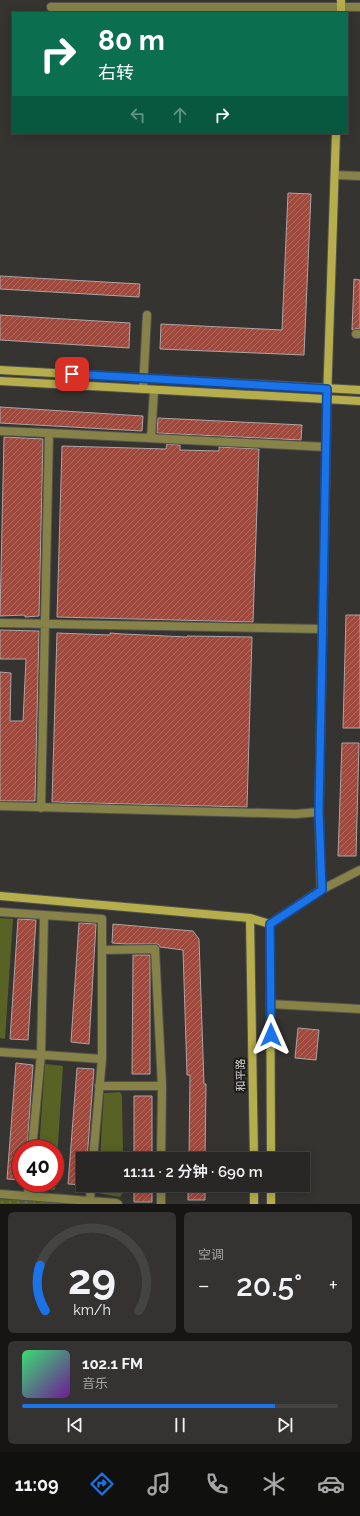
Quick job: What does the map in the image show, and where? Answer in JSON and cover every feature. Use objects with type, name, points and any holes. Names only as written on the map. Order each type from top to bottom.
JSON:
[{"type":"street","points":[[51,7],[360,7]]},
{"type":"street","points":[[322,890],[319,812],[327,389],[336,134]]},
{"type":"street","points":[[335,175],[360,176]]},
{"type":"street","points":[[143,389],[147,315]]},
{"type":"street","points":[[0,370],[360,390]]},
{"type":"street","points":[[0,381],[360,401]]},
{"type":"street","points":[[151,438],[154,390]]},
{"type":"street","points":[[0,431],[326,447]]},
{"type":"street","points":[[40,808],[49,433]]},
{"type":"street","points":[[0,622],[323,629]]},
{"type":"street","points":[[0,806],[296,814],[319,812]]},
{"type":"street","points":[[0,896],[250,918],[270,924],[322,890],[360,870]]},
{"type":"street","points":[[0,912],[102,919],[102,1059],[94,1152]]},
{"type":"street","points":[[33,1140],[41,1054],[44,915]]},
{"type":"street","name":"和平路","points":[[250,918],[254,1152]]},
{"type":"street","points":[[270,924],[271,1152]]},
{"type":"street","points":[[102,950],[155,949],[162,1086],[161,1152]]},
{"type":"street","points":[[270,1004],[360,1009]]},
{"type":"street","points":[[0,1052],[102,1059]]},
{"type":"street","points":[[99,1086],[162,1086]]},
{"type":"street","points":[[28,1192],[28,1196]]},
{"type":"street","points":[[90,1201],[91,1192]]},
{"type":"street","points":[[161,1192],[161,1204]]},
{"type":"street","points":[[254,1192],[254,1204]]},
{"type":"street","points":[[271,1192],[271,1204]]},
{"type":"street","points":[[0,1194],[118,1204]]},
{"type":"green space","points":[[0,918],[13,919],[5,1039],[0,1038]]},
{"type":"green space","points":[[45,1064],[63,1066],[58,1140],[40,1140]]},
{"type":"green space","points":[[120,1092],[122,1096],[123,1152],[100,1152],[104,1093]]},
{"type":"green space","points":[[98,1192],[123,1192],[120,1197]]},
{"type":"green space","points":[[0,1199],[81,1204],[0,1204]]},
{"type":"building","points":[[288,193],[311,194],[304,355],[160,349],[161,324],[282,330]]},
{"type":"building","points":[[0,276],[140,284],[139,297],[0,289]]},
{"type":"building","points":[[354,279],[360,280],[360,328],[352,330]]},
{"type":"building","points":[[0,315],[130,323],[129,348],[0,340]]},
{"type":"building","points":[[0,407],[143,416],[142,431],[0,423]]},
{"type":"building","points":[[158,418],[302,425],[301,440],[157,433]]},
{"type":"building","points":[[4,437],[43,439],[39,616],[0,616]]},
{"type":"building","points":[[167,444],[180,445],[180,450],[219,451],[219,447],[259,449],[253,622],[57,617],[62,446],[166,449]]},
{"type":"building","points":[[346,615],[360,615],[360,728],[343,728]]},
{"type":"building","points":[[0,630],[39,631],[35,801],[0,801],[0,672],[11,673],[10,721],[23,721],[26,659],[0,659]]},
{"type":"building","points":[[57,633],[110,635],[110,633],[187,637],[252,637],[247,807],[52,802]]},
{"type":"building","points":[[342,743],[359,743],[356,856],[338,856]]},
{"type":"building","points":[[18,919],[36,920],[28,1040],[10,1039]]},
{"type":"building","points":[[79,923],[96,924],[89,1044],[71,1042]]},
{"type":"building","points":[[113,924],[193,931],[199,939],[204,1084],[206,1084],[205,1152],[189,1152],[190,1075],[187,1075],[183,950],[160,947],[158,944],[112,943]]},
{"type":"building","points":[[133,955],[150,955],[150,1074],[132,1074]]},
{"type":"building","points":[[298,1028],[319,1030],[316,1060],[295,1058]]},
{"type":"building","points":[[16,1063],[33,1065],[28,1140],[12,1140],[12,1179],[7,1179]]},
{"type":"building","points":[[77,1068],[94,1069],[88,1152],[76,1152],[76,1185],[68,1184]]},
{"type":"building","points":[[134,1096],[152,1096],[152,1152],[134,1152]]},
{"type":"building","points":[[134,1192],[152,1192],[152,1202],[134,1202]]},
{"type":"building","points":[[188,1192],[205,1192],[205,1200],[188,1200]]},
{"type":"route","points":[[72,374],[327,389],[319,812],[322,890],[270,924],[271,1035]]}]
